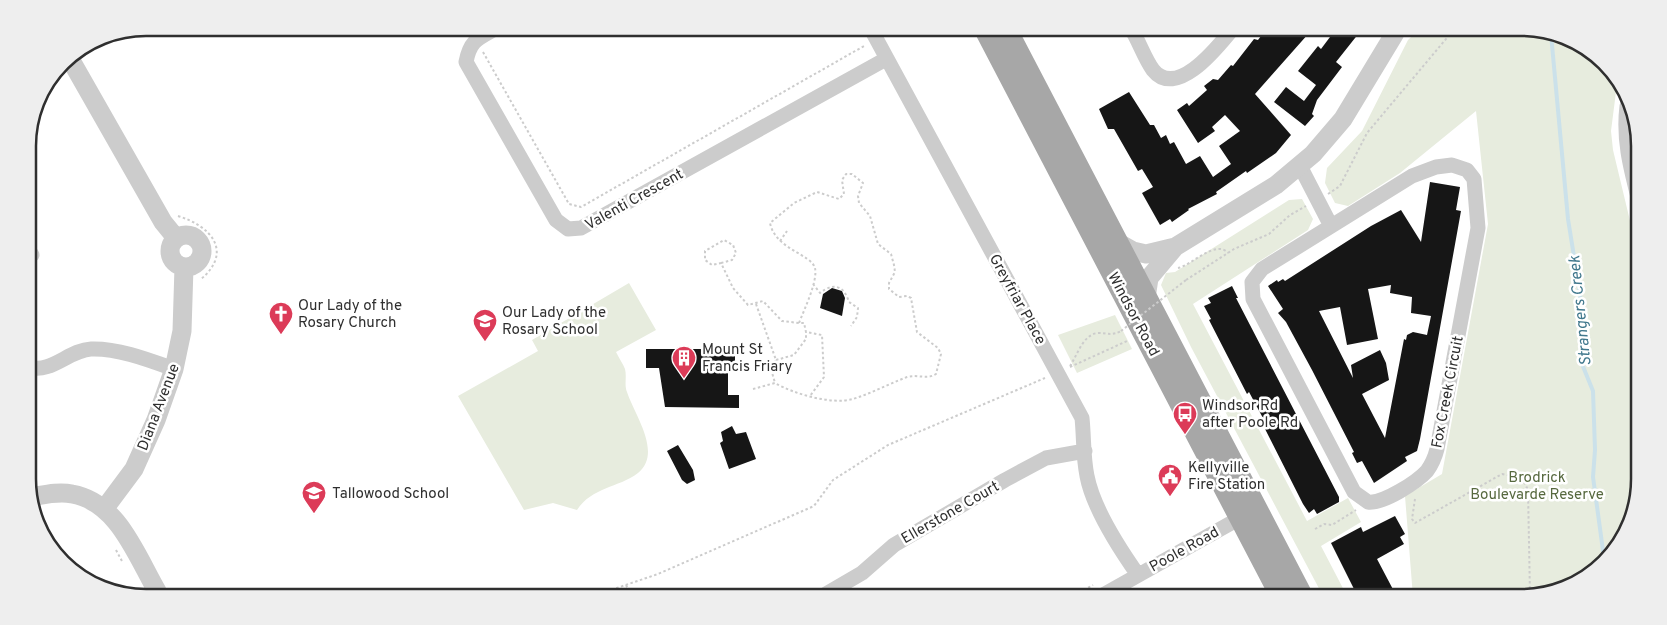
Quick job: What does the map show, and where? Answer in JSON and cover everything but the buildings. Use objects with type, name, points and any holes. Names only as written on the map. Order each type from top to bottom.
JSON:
[{"type":"main road","name":"Windsor Road","points":[[989,36],[1277,589]]},
{"type":"main road","name":"Windsor Road","points":[[1010,36],[1298,589]]},
{"type":"street","name":"Valenti Crescent","points":[[484,36],[469,48],[466,62],[556,220],[568,229],[581,228],[886,59]]},
{"type":"street","name":"Greyfriar Place","points":[[874,36],[1082,418],[1087,476],[1094,499],[1122,552],[1138,575]]},
{"type":"street","points":[[1135,36],[1153,70],[1169,79],[1187,74],[1226,36]]},
{"type":"street","points":[[1378,58],[1380,36]]},
{"type":"street","points":[[1117,242],[1133,251],[1146,254],[1175,247],[1256,198],[1300,166],[1343,119],[1364,86],[1378,58],[1388,47],[1394,36]]},
{"type":"street","points":[[73,65],[163,222],[176,238]]},
{"type":"street","name":"Fox Creek Circuit","points":[[1458,165],[1467,170],[1474,179],[1478,228],[1435,456],[1428,470],[1413,482],[1383,500],[1373,503],[1364,500],[1354,492],[1251,294],[1252,282],[1257,272],[1412,176],[1424,170],[1458,165]]},
{"type":"street","points":[[1300,166],[1331,226]]},
{"type":"street","points":[[191,236],[201,247],[198,262],[184,267],[172,258],[170,247],[176,238],[191,236]]},
{"type":"street","points":[[1146,298],[1148,278],[1175,247]]},
{"type":"street","name":"Diana Avenue","points":[[104,508],[134,468],[156,420],[174,369],[182,331],[184,267]]},
{"type":"street","points":[[36,367],[46,367],[74,352],[92,349],[146,359],[174,369]]},
{"type":"street","name":"Ellerstone Court","points":[[835,589],[862,573],[894,545],[1005,480],[1046,458],[1085,451]]},
{"type":"street","points":[[38,496],[72,494],[104,508],[115,519],[155,589]]},
{"type":"street","name":"Poole Road","points":[[1115,589],[1240,518]]},
{"type":"path","points":[[1325,196],[1340,186],[1367,133],[1448,36]]},
{"type":"path","points":[[482,46],[483,52],[569,204],[581,207],[864,46]]},
{"type":"path","points":[[721,263],[733,288],[748,305],[763,301],[782,321],[799,323],[804,323],[806,339],[794,355],[776,360],[771,369],[775,383],[790,392],[839,401],[852,399],[909,377],[930,378],[936,374],[941,354],[938,348],[917,332],[911,298],[899,297],[889,289],[888,283],[895,272],[891,254],[878,244],[870,216],[859,203],[858,196],[863,183],[859,179],[852,174],[846,174],[842,180],[844,194],[839,199],[817,192],[794,203],[770,223],[772,232],[787,248],[811,262],[815,268],[813,284],[799,323]]},
{"type":"path","points":[[1058,373],[1089,336],[1094,334],[1111,335],[1119,332],[1196,273],[1228,253],[1259,239],[1311,203]]},
{"type":"path","points":[[175,215],[205,228],[214,238],[216,254],[213,264],[208,273],[196,283]]},
{"type":"path","points":[[780,241],[787,231]]},
{"type":"path","points":[[724,240],[733,245],[736,253],[732,260],[721,263],[712,265],[705,260],[705,250],[724,240]]},
{"type":"path","points":[[1179,268],[1217,247],[1223,248],[1228,253]]},
{"type":"path","points":[[813,284],[820,293],[832,286],[839,286],[845,291],[849,302],[858,308],[857,317],[851,326]]},
{"type":"path","points":[[756,303],[776,360]]},
{"type":"path","points":[[806,332],[822,335],[824,377],[810,396]]},
{"type":"path","points":[[614,589],[658,574],[814,506],[833,480],[888,445],[1058,373],[1132,339]]},
{"type":"path","points":[[1043,371],[1058,373]]},
{"type":"path","points":[[753,389],[775,383]]},
{"type":"path","points":[[1415,523],[1502,474],[1522,478],[1528,490],[1530,589]]},
{"type":"path","points":[[1314,529],[1324,524],[1332,525],[1352,514],[1364,500]]},
{"type":"path","points":[[112,544],[126,568]]},
{"type":"path","points":[[626,585],[628,589]]},
{"type":"green space","name":"Brodrick Boulevarde Reserve","points":[[1412,36],[1527,36],[1542,38],[1556,42],[1582,55],[1608,79],[1616,92],[1611,131],[1613,150],[1631,225],[1630,493],[1625,514],[1619,527],[1603,551],[1588,566],[1575,574],[1542,587],[1527,589],[1412,589],[1405,496],[1442,474],[1488,224],[1476,111],[1400,173],[1348,206],[1335,203],[1325,183],[1327,168],[1362,131],[1408,40]]},
{"type":"green space","points":[[1302,199],[1313,219],[1308,230],[1193,304],[1307,521],[1348,498],[1361,522],[1321,546],[1343,589],[1319,589],[1191,347],[1161,285],[1166,273],[1175,272],[1289,200]]},
{"type":"green space","points":[[629,283],[656,330],[616,352],[625,369],[626,389],[647,444],[648,455],[645,465],[630,478],[590,497],[577,510],[553,503],[524,510],[458,396],[538,351],[532,340]]},
{"type":"green space","points":[[1115,315],[1132,349],[1077,373],[1058,335]]},
{"type":"waterway","name":"Strangers Creek","points":[[1552,41],[1568,219],[1580,294],[1582,364],[1593,391],[1595,450],[1593,477],[1603,551]]},
{"type":"place","name":"Our Lady of the Rosary Church","points":[[281,335]]},
{"type":"place","name":"Our Lady of the Rosary School","points":[[485,342]]},
{"type":"place","name":"Mount St Francis Friary","points":[[684,379]]},
{"type":"place","name":"Windsor Rd after Poole Rd","points":[[1185,435]]},
{"type":"place","name":"Kellyville Fire Station","points":[[1170,497]]},
{"type":"place","name":"Tallowood School","points":[[314,514]]}]
